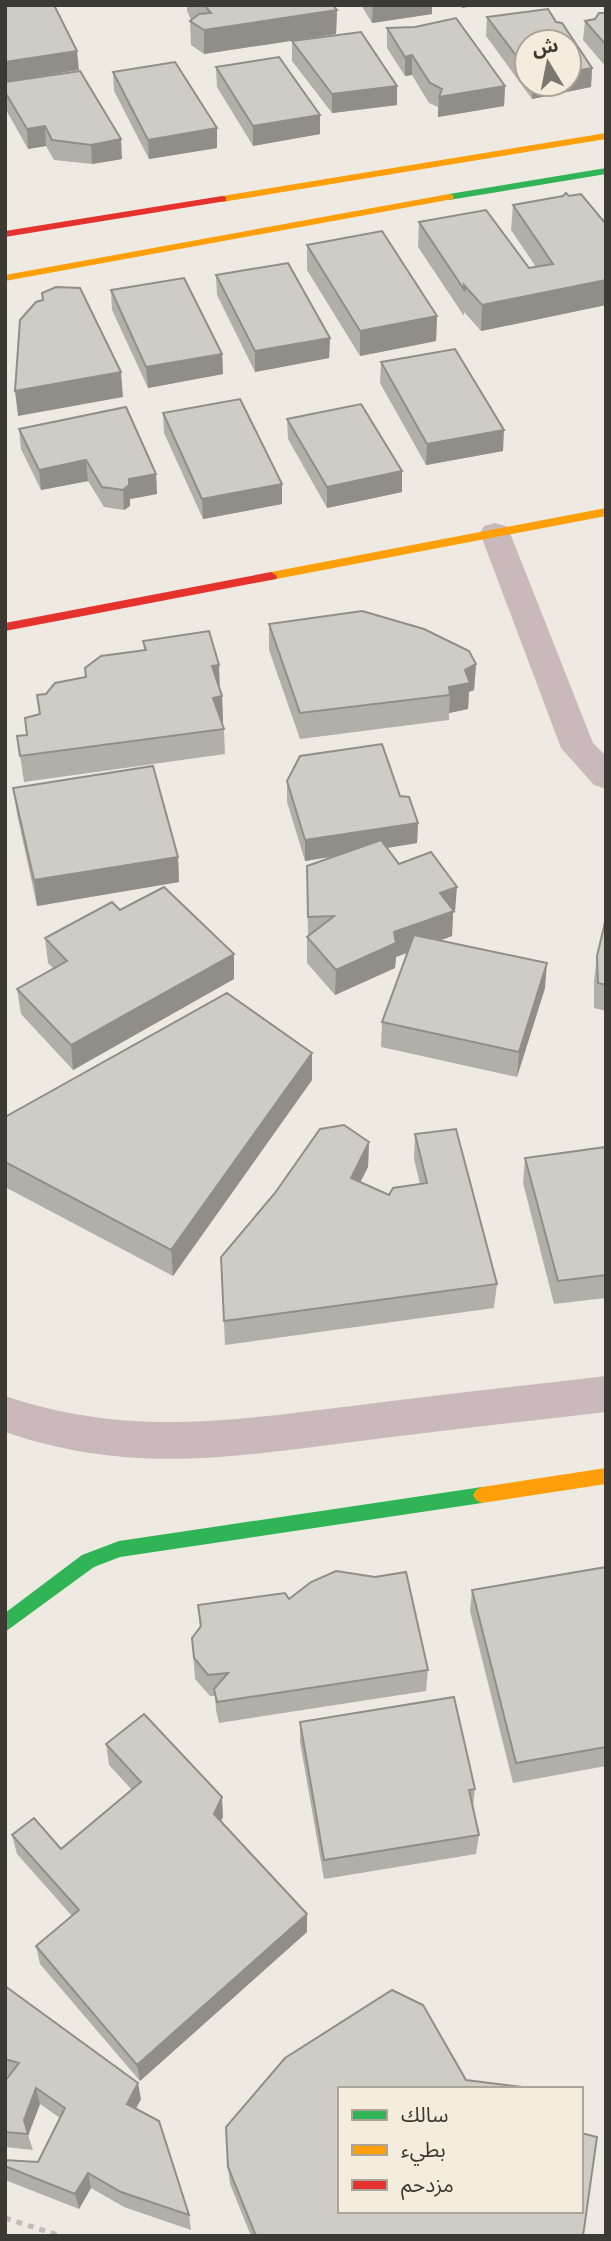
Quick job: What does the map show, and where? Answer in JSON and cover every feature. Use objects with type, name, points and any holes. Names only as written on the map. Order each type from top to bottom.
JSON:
[{"type":"street","points":[[5,234],[606,136]]},
{"type":"street","points":[[5,278],[337,216],[606,171]]},
{"type":"street","points":[[5,627],[606,512]]},
{"type":"street","points":[[495,533],[578,748],[606,777]]},
{"type":"street","points":[[5,1414],[31,1425],[108,1442],[210,1441],[606,1394]]},
{"type":"street","points":[[5,1624],[88,1561],[119,1549],[606,1476]]},
{"type":"path","points":[[5,2218],[61,2236]]},
{"type":"building","points":[[5,5],[54,5],[77,51],[5,62]]},
{"type":"building","points":[[204,5],[333,5],[337,10],[204,30],[190,21],[199,14],[211,13]]},
{"type":"building","points":[[548,9],[556,22],[562,23],[565,28],[513,28],[513,51],[487,17]]},
{"type":"building","points":[[599,13],[606,13],[606,45],[585,21],[595,19]]},
{"type":"building","points":[[456,18],[505,86],[439,97],[442,89],[430,83],[412,55],[405,57],[387,28],[415,27]]},
{"type":"building","points":[[361,32],[397,86],[332,94],[292,41]]},
{"type":"building","points":[[583,54],[592,68],[583,70]]},
{"type":"building","points":[[279,57],[320,115],[253,126],[216,67]]},
{"type":"building","points":[[175,62],[217,128],[148,140],[113,72]]},
{"type":"building","points":[[80,71],[121,139],[91,145],[52,140],[45,126],[27,129],[5,92],[5,82]]},
{"type":"building","points":[[566,193],[569,196],[581,194],[606,224],[606,280],[482,305],[464,285],[465,291],[419,222],[486,210],[529,268],[553,264],[513,205],[563,196]]},
{"type":"building","points":[[382,231],[437,316],[360,331],[307,245]]},
{"type":"building","points":[[288,263],[330,338],[255,351],[216,275]]},
{"type":"building","points":[[184,278],[222,354],[146,367],[111,290]]},
{"type":"building","points":[[56,287],[80,288],[121,372],[15,391],[20,320],[36,302],[43,300],[42,293]]},
{"type":"building","points":[[455,349],[504,430],[427,444],[381,362]]},
{"type":"building","points":[[240,399],[282,484],[202,499],[163,413]]},
{"type":"building","points":[[361,404],[402,471],[327,487],[287,419]]},
{"type":"building","points":[[126,407],[156,474],[129,479],[129,485],[123,490],[102,487],[86,460],[39,470],[19,429]]},
{"type":"building","points":[[362,611],[424,629],[469,651],[476,664],[465,670],[470,683],[449,687],[450,695],[300,713],[269,624]]},
{"type":"building","points":[[209,631],[219,665],[212,666],[222,696],[213,698],[224,729],[20,756],[17,736],[27,735],[25,718],[40,714],[37,695],[46,694],[55,683],[86,677],[85,668],[101,656],[146,650],[143,641]]},
{"type":"building","points":[[382,744],[400,796],[409,797],[418,823],[305,840],[287,781],[300,756]]},
{"type":"building","points":[[153,766],[178,857],[34,880],[13,788]]},
{"type":"building","points":[[381,840],[399,864],[431,852],[457,887],[440,893],[454,911],[394,932],[396,943],[336,970],[307,937],[334,916],[308,917],[307,866]]},
{"type":"building","points":[[164,887],[234,954],[71,1045],[17,989],[67,961],[45,938],[112,902],[120,910]]},
{"type":"building","points":[[606,918],[606,985],[598,983],[597,956]]},
{"type":"building","points":[[414,935],[547,963],[519,1052],[382,1022]]},
{"type":"building","points":[[227,993],[312,1053],[171,1250],[5,1162],[5,1117]]},
{"type":"building","points":[[344,1125],[369,1142],[351,1178],[389,1195],[393,1188],[427,1183],[415,1134],[456,1129],[497,1284],[224,1321],[221,1257],[275,1193],[320,1129]]},
{"type":"building","points":[[606,1147],[606,1275],[558,1281],[525,1158]]},
{"type":"building","points":[[606,1567],[606,1747],[516,1763],[472,1590]]},
{"type":"building","points":[[336,1571],[375,1577],[406,1572],[428,1670],[217,1702],[214,1689],[228,1673],[208,1675],[194,1658],[192,1638],[201,1626],[198,1605],[285,1593],[289,1599],[311,1582]]},
{"type":"building","points":[[454,1697],[475,1789],[469,1790],[479,1835],[324,1860],[300,1722]]},
{"type":"building","points":[[144,1714],[222,1797],[214,1814],[307,1914],[137,2065],[36,1946],[79,1910],[12,1835],[34,1818],[61,1849],[141,1782],[106,1744]]},
{"type":"building","points":[[5,1986],[138,2083],[127,2104],[159,2121],[189,2215],[121,2192],[88,2173],[75,2194],[5,2166],[5,2160],[38,2162],[65,2108],[36,2088],[24,2120],[28,2134],[5,2132],[5,2081],[19,2063],[5,2059]]},
{"type":"building","points":[[392,1990],[423,2005],[466,2080],[522,2087],[338,2087],[338,2213],[583,2213],[583,2134],[597,2137],[583,2236],[256,2236],[228,2167],[226,2127],[285,2058]]},
{"type":"traffic: fast","points":[[449,197],[606,171]]},
{"type":"traffic: fast","points":[[5,1624],[88,1561],[119,1549],[482,1495]]},
{"type":"traffic: slow","points":[[222,199],[606,136]]},
{"type":"traffic: slow","points":[[5,278],[449,197]]},
{"type":"traffic: slow","points":[[271,576],[606,512]]},
{"type":"traffic: slow","points":[[482,1495],[606,1476]]},
{"type":"traffic: jam","points":[[5,234],[222,199]]},
{"type":"traffic: jam","points":[[5,627],[271,576]]}]
